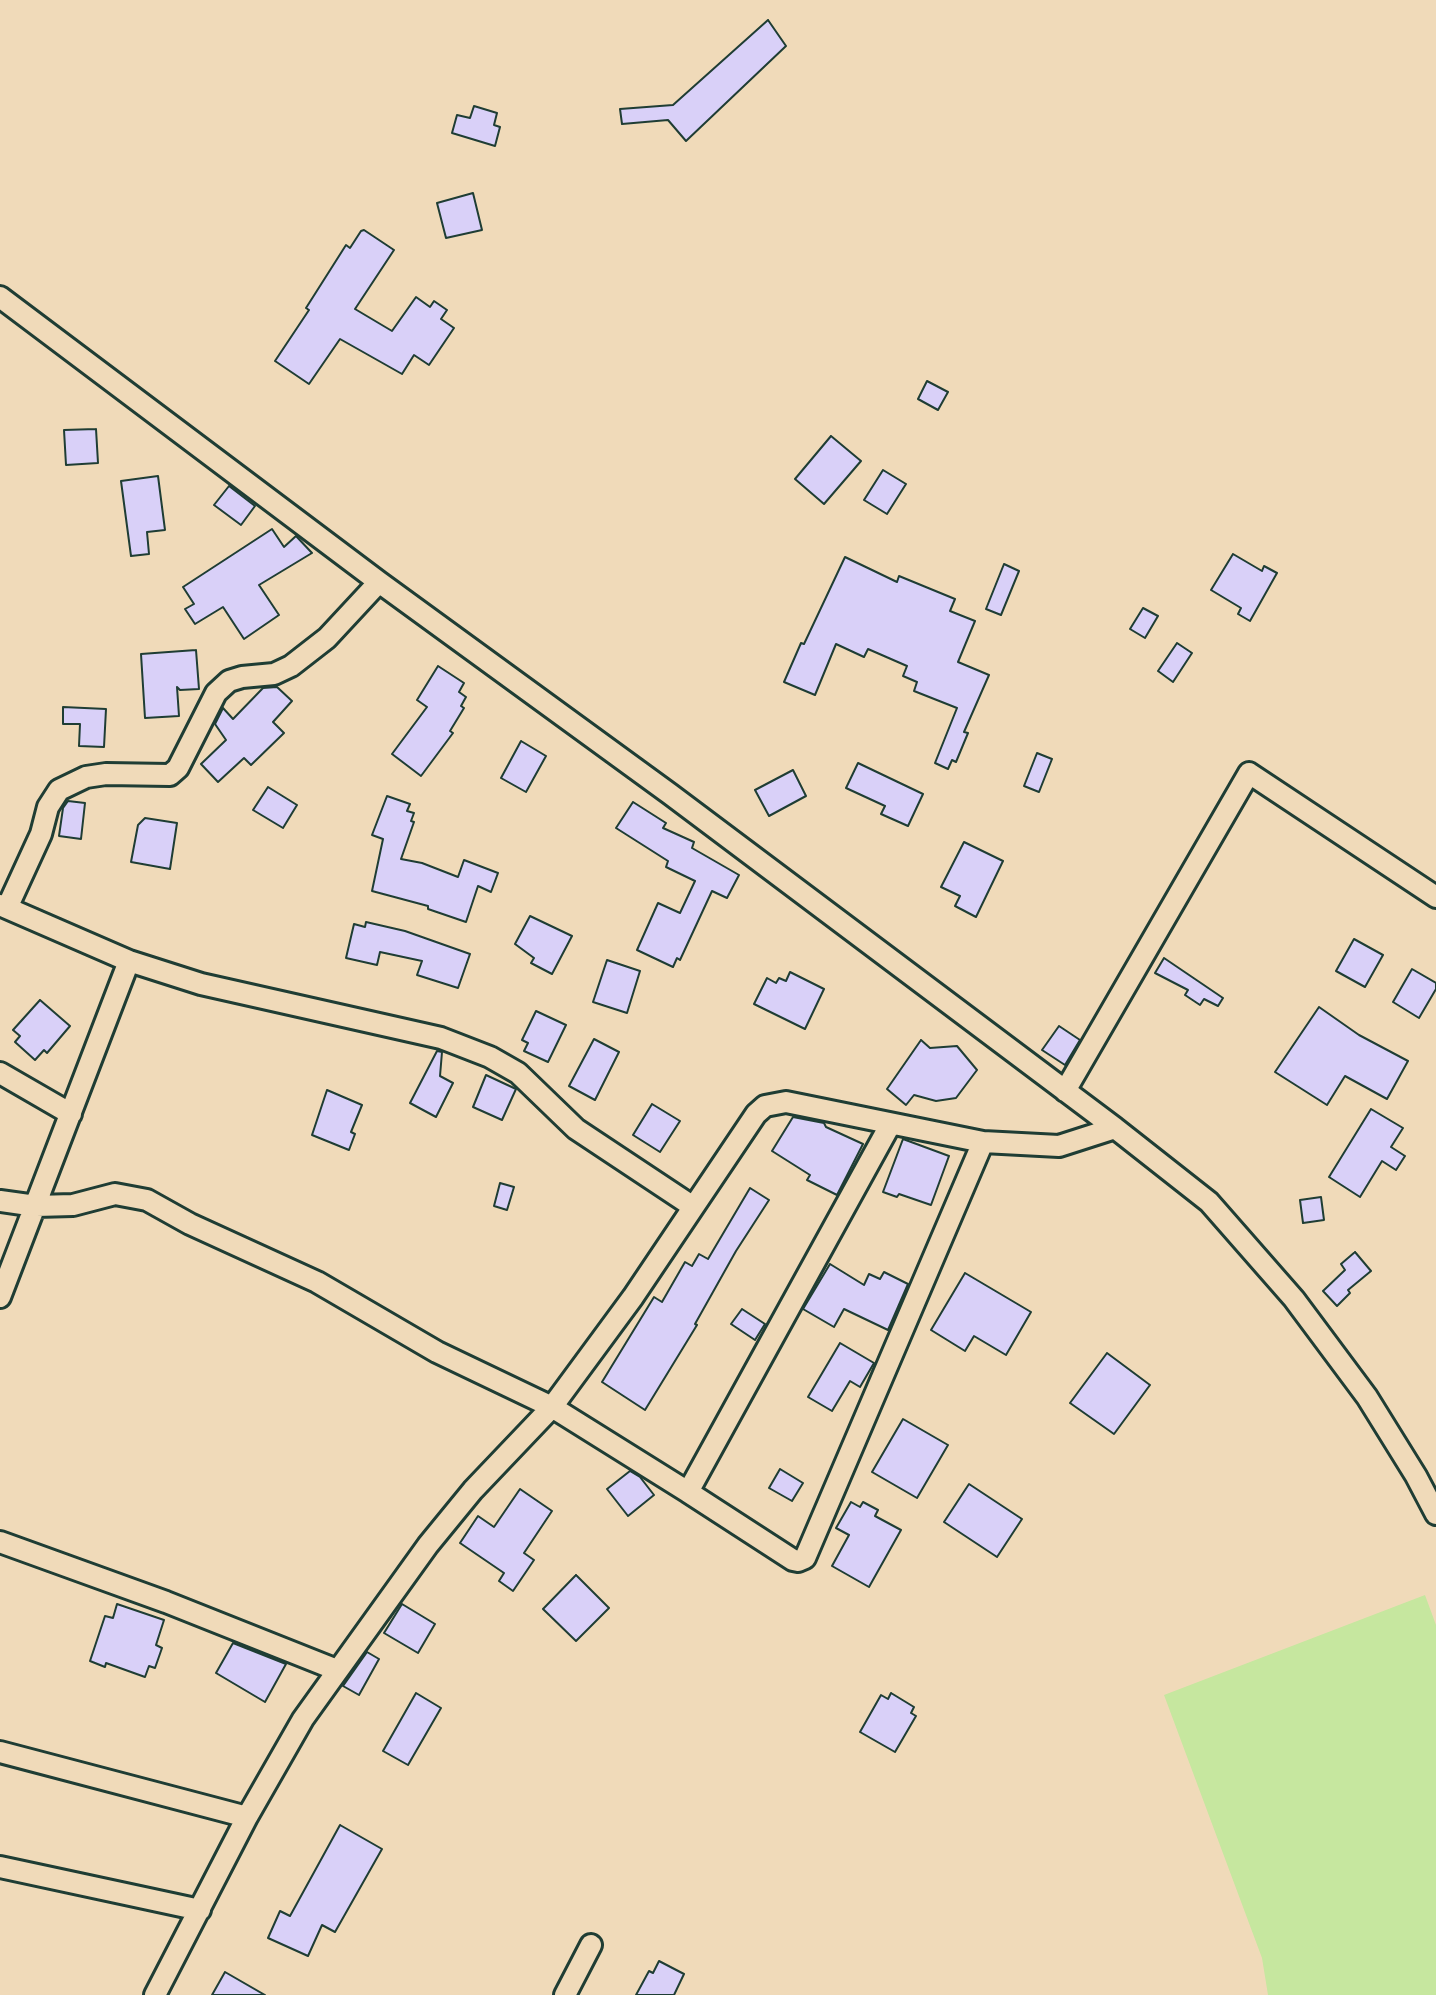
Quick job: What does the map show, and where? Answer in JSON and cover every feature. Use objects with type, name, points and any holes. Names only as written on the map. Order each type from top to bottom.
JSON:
[{"type":"street","points":[[0,297],[379,582],[670,794],[1209,1202],[1294,1299],[1367,1397],[1436,1514]]},
{"type":"street","points":[[379,582],[327,638],[291,666],[274,674],[242,677],[222,687],[216,693],[178,768],[170,775],[106,774],[86,777],[59,790],[48,807],[41,834],[3,907],[129,961],[201,984],[441,1038],[490,1057],[536,1088],[576,1129],[692,1206]]},
{"type":"street","points":[[1065,1091],[1249,773],[1436,897]]},
{"type":"street","points":[[0,1297],[129,961]]},
{"type":"street","points":[[0,1073],[71,1114]]},
{"type":"street","points":[[155,1995],[247,1817],[303,1719],[389,1597],[473,1490],[552,1407],[633,1297],[756,1114],[765,1106],[786,1102],[983,1142],[1059,1146],[1115,1128]]},
{"type":"street","points":[[688,1492],[890,1125]]},
{"type":"street","points":[[0,1201],[36,1206],[73,1205],[115,1194],[147,1200],[190,1224],[317,1282],[437,1352],[552,1407],[798,1561],[805,1558],[983,1142]]},
{"type":"street","points":[[0,1542],[166,1602],[337,1670]]},
{"type":"street","points":[[0,1752],[247,1817]]},
{"type":"street","points":[[0,1867],[200,1910]]},
{"type":"street","points":[[565,1995],[591,1945]]},
{"type":"green space","points":[[1425,1595],[1436,1625],[1436,1995],[1268,1995],[1262,1958],[1164,1695]]},
{"type":"building","points":[[768,20],[786,46],[686,141],[668,120],[622,124],[620,109],[673,105]]},
{"type":"building","points":[[474,106],[497,113],[494,125],[500,127],[495,146],[452,133],[457,115],[470,118]]},
{"type":"building","points":[[473,193],[482,230],[446,238],[437,203]]},
{"type":"building","points":[[364,230],[394,250],[355,309],[392,331],[416,297],[430,307],[434,301],[447,310],[441,319],[454,328],[429,365],[414,355],[402,374],[340,339],[309,384],[275,361],[346,245],[350,248]]},
{"type":"building","points":[[927,381],[948,392],[938,410],[918,399]]},
{"type":"building","points":[[96,429],[98,463],[66,465],[64,430]]},
{"type":"building","points":[[831,436],[861,461],[824,504],[795,479]]},
{"type":"building","points":[[883,470],[906,484],[887,514],[864,500]]},
{"type":"building","points":[[158,476],[165,530],[147,532],[149,554],[131,556],[121,481]]},
{"type":"building","points":[[229,486],[255,506],[241,525],[214,505]]},
{"type":"building","points":[[272,529],[284,547],[296,536],[312,553],[259,585],[279,615],[244,639],[223,607],[195,624],[185,609],[194,604],[183,587]]},
{"type":"building","points":[[1233,554],[1262,571],[1264,566],[1277,573],[1250,621],[1238,614],[1241,608],[1211,590]]},
{"type":"building","points":[[845,557],[897,582],[899,576],[955,599],[950,611],[975,621],[958,662],[989,675],[964,732],[968,733],[956,762],[952,760],[948,769],[935,763],[957,708],[914,691],[917,682],[903,676],[907,666],[868,649],[864,657],[836,644],[815,695],[784,682]]},
{"type":"building","points":[[1004,564],[1019,571],[1001,615],[986,609]]},
{"type":"building","points":[[1143,608],[1158,616],[1145,638],[1130,629]]},
{"type":"building","points":[[1177,643],[1192,653],[1173,682],[1158,671]]},
{"type":"building","points":[[196,650],[199,689],[180,690],[177,687],[179,716],[145,718],[141,654]]},
{"type":"building","points":[[438,666],[464,683],[459,692],[466,697],[461,706],[464,708],[450,731],[453,733],[421,776],[392,754],[427,707],[417,700]]},
{"type":"building","points":[[277,687],[292,701],[273,722],[284,733],[251,765],[244,758],[218,782],[201,764],[226,740],[215,724],[223,708],[233,719],[263,688]]},
{"type":"building","points":[[63,707],[106,709],[104,747],[79,746],[80,724],[63,724]]},
{"type":"building","points":[[521,741],[546,756],[526,792],[501,778]]},
{"type":"building","points":[[1037,753],[1052,759],[1039,792],[1024,786]]},
{"type":"building","points":[[858,763],[923,794],[908,826],[881,814],[885,806],[846,788]]},
{"type":"building","points":[[793,770],[806,796],[769,816],[755,790]]},
{"type":"building","points":[[268,787],[297,805],[283,828],[253,810]]},
{"type":"building","points":[[387,796],[410,804],[407,811],[414,813],[411,821],[414,822],[401,859],[422,863],[458,877],[464,860],[498,873],[491,892],[478,886],[466,922],[428,909],[428,906],[372,891],[383,839],[372,835]]},
{"type":"building","points":[[68,801],[85,803],[81,839],[59,836],[63,808]]},
{"type":"building","points":[[633,802],[666,823],[663,828],[694,842],[692,848],[739,875],[727,898],[712,891],[680,960],[677,958],[673,967],[637,950],[658,903],[680,913],[695,881],[666,867],[668,861],[616,828]]},
{"type":"building","points":[[145,818],[177,823],[170,869],[131,862],[138,825]]},
{"type":"building","points":[[964,842],[1003,861],[976,917],[955,906],[960,896],[941,887]]},
{"type":"building","points":[[530,916],[572,936],[552,974],[531,963],[534,958],[515,944]]},
{"type":"building","points":[[366,922],[405,931],[470,954],[458,988],[417,975],[422,961],[380,952],[377,965],[346,958],[354,924],[365,927]]},
{"type":"building","points":[[1354,939],[1383,955],[1365,987],[1336,971]]},
{"type":"building","points":[[1164,958],[1223,998],[1218,1006],[1204,999],[1200,1005],[1185,995],[1188,990],[1155,973]]},
{"type":"building","points":[[607,960],[640,971],[627,1013],[593,1002]]},
{"type":"building","points":[[1412,969],[1436,983],[1436,989],[1419,1018],[1393,1002]]},
{"type":"building","points":[[790,972],[824,989],[805,1029],[754,1004],[767,978],[776,983],[779,978],[786,981]]},
{"type":"building","points":[[40,1000],[70,1026],[47,1053],[44,1050],[35,1060],[15,1042],[20,1036],[13,1030]]},
{"type":"building","points":[[1319,1007],[1359,1035],[1408,1061],[1387,1099],[1345,1076],[1327,1105],[1275,1072]]},
{"type":"building","points":[[536,1011],[566,1025],[548,1062],[524,1051],[528,1043],[522,1040]]},
{"type":"building","points":[[1059,1026],[1080,1040],[1065,1065],[1042,1050]]},
{"type":"building","points":[[594,1039],[619,1052],[595,1100],[569,1086]]},
{"type":"building","points":[[921,1040],[930,1048],[957,1046],[977,1070],[956,1098],[936,1101],[914,1095],[906,1105],[887,1089]]},
{"type":"building","points":[[437,1051],[442,1052],[440,1076],[453,1083],[436,1117],[410,1103]]},
{"type":"building","points":[[486,1075],[516,1089],[502,1120],[473,1107]]},
{"type":"building","points":[[327,1090],[362,1105],[351,1132],[355,1134],[349,1150],[312,1135]]},
{"type":"building","points":[[652,1104],[680,1121],[660,1152],[633,1135]]},
{"type":"building","points":[[1371,1109],[1403,1128],[1391,1147],[1405,1156],[1396,1170],[1382,1161],[1360,1197],[1329,1177]]},
{"type":"building","points":[[793,1117],[824,1123],[826,1127],[863,1144],[837,1195],[807,1180],[810,1175],[772,1151]]},
{"type":"building","points":[[903,1139],[949,1156],[931,1205],[883,1192]]},
{"type":"building","points":[[500,1183],[514,1187],[507,1210],[494,1206]]},
{"type":"building","points":[[750,1188],[769,1200],[736,1251],[697,1325],[645,1410],[602,1382],[654,1297],[662,1302],[685,1262],[692,1266],[699,1254],[708,1259]]},
{"type":"building","points":[[1321,1197],[1324,1220],[1303,1223],[1300,1200]]},
{"type":"building","points":[[1355,1252],[1371,1271],[1348,1290],[1350,1293],[1337,1306],[1323,1291],[1345,1270],[1341,1264]]},
{"type":"building","points":[[830,1264],[864,1285],[869,1274],[880,1279],[884,1272],[908,1284],[888,1330],[844,1309],[834,1327],[803,1309]]},
{"type":"building","points":[[965,1273],[1031,1312],[1006,1355],[974,1336],[965,1351],[931,1330]]},
{"type":"building","points":[[742,1309],[765,1324],[755,1340],[731,1324]]},
{"type":"building","points":[[840,1343],[874,1363],[860,1387],[850,1381],[832,1411],[808,1397]]},
{"type":"building","points":[[1107,1353],[1150,1385],[1114,1434],[1070,1403]]},
{"type":"building","points":[[903,1419],[948,1445],[917,1498],[872,1472]]},
{"type":"building","points":[[780,1469],[803,1483],[792,1501],[769,1488]]},
{"type":"building","points":[[630,1471],[640,1477],[654,1495],[628,1516],[607,1489]]},
{"type":"building","points":[[969,1484],[1022,1519],[997,1557],[944,1522]]},
{"type":"building","points":[[520,1489],[552,1511],[524,1553],[534,1560],[513,1591],[499,1581],[504,1573],[460,1543],[478,1516],[494,1527]]},
{"type":"building","points":[[851,1502],[860,1507],[863,1502],[878,1510],[875,1516],[901,1530],[869,1587],[832,1566],[849,1535],[836,1528]]},
{"type":"building","points":[[576,1575],[609,1608],[576,1641],[543,1609]]},
{"type":"building","points":[[117,1604],[164,1620],[156,1645],[162,1648],[155,1668],[149,1666],[145,1677],[106,1663],[105,1667],[90,1661],[105,1616],[113,1618]]},
{"type":"building","points":[[402,1604],[435,1624],[418,1653],[384,1633]]},
{"type":"building","points":[[233,1643],[286,1664],[265,1702],[216,1673]]},
{"type":"building","points":[[367,1652],[379,1659],[359,1695],[343,1686]]},
{"type":"building","points":[[416,1693],[441,1708],[408,1765],[383,1751]]},
{"type":"building","points":[[891,1693],[914,1707],[911,1713],[916,1716],[895,1752],[860,1732],[881,1695],[888,1699]]},
{"type":"building","points":[[340,1825],[382,1849],[335,1932],[322,1925],[308,1956],[268,1938],[280,1911],[290,1916]]},
{"type":"building","points":[[659,1961],[684,1974],[674,1995],[636,1995],[649,1971],[653,1973]]},
{"type":"building","points":[[225,1972],[265,1995],[212,1995]]}]
